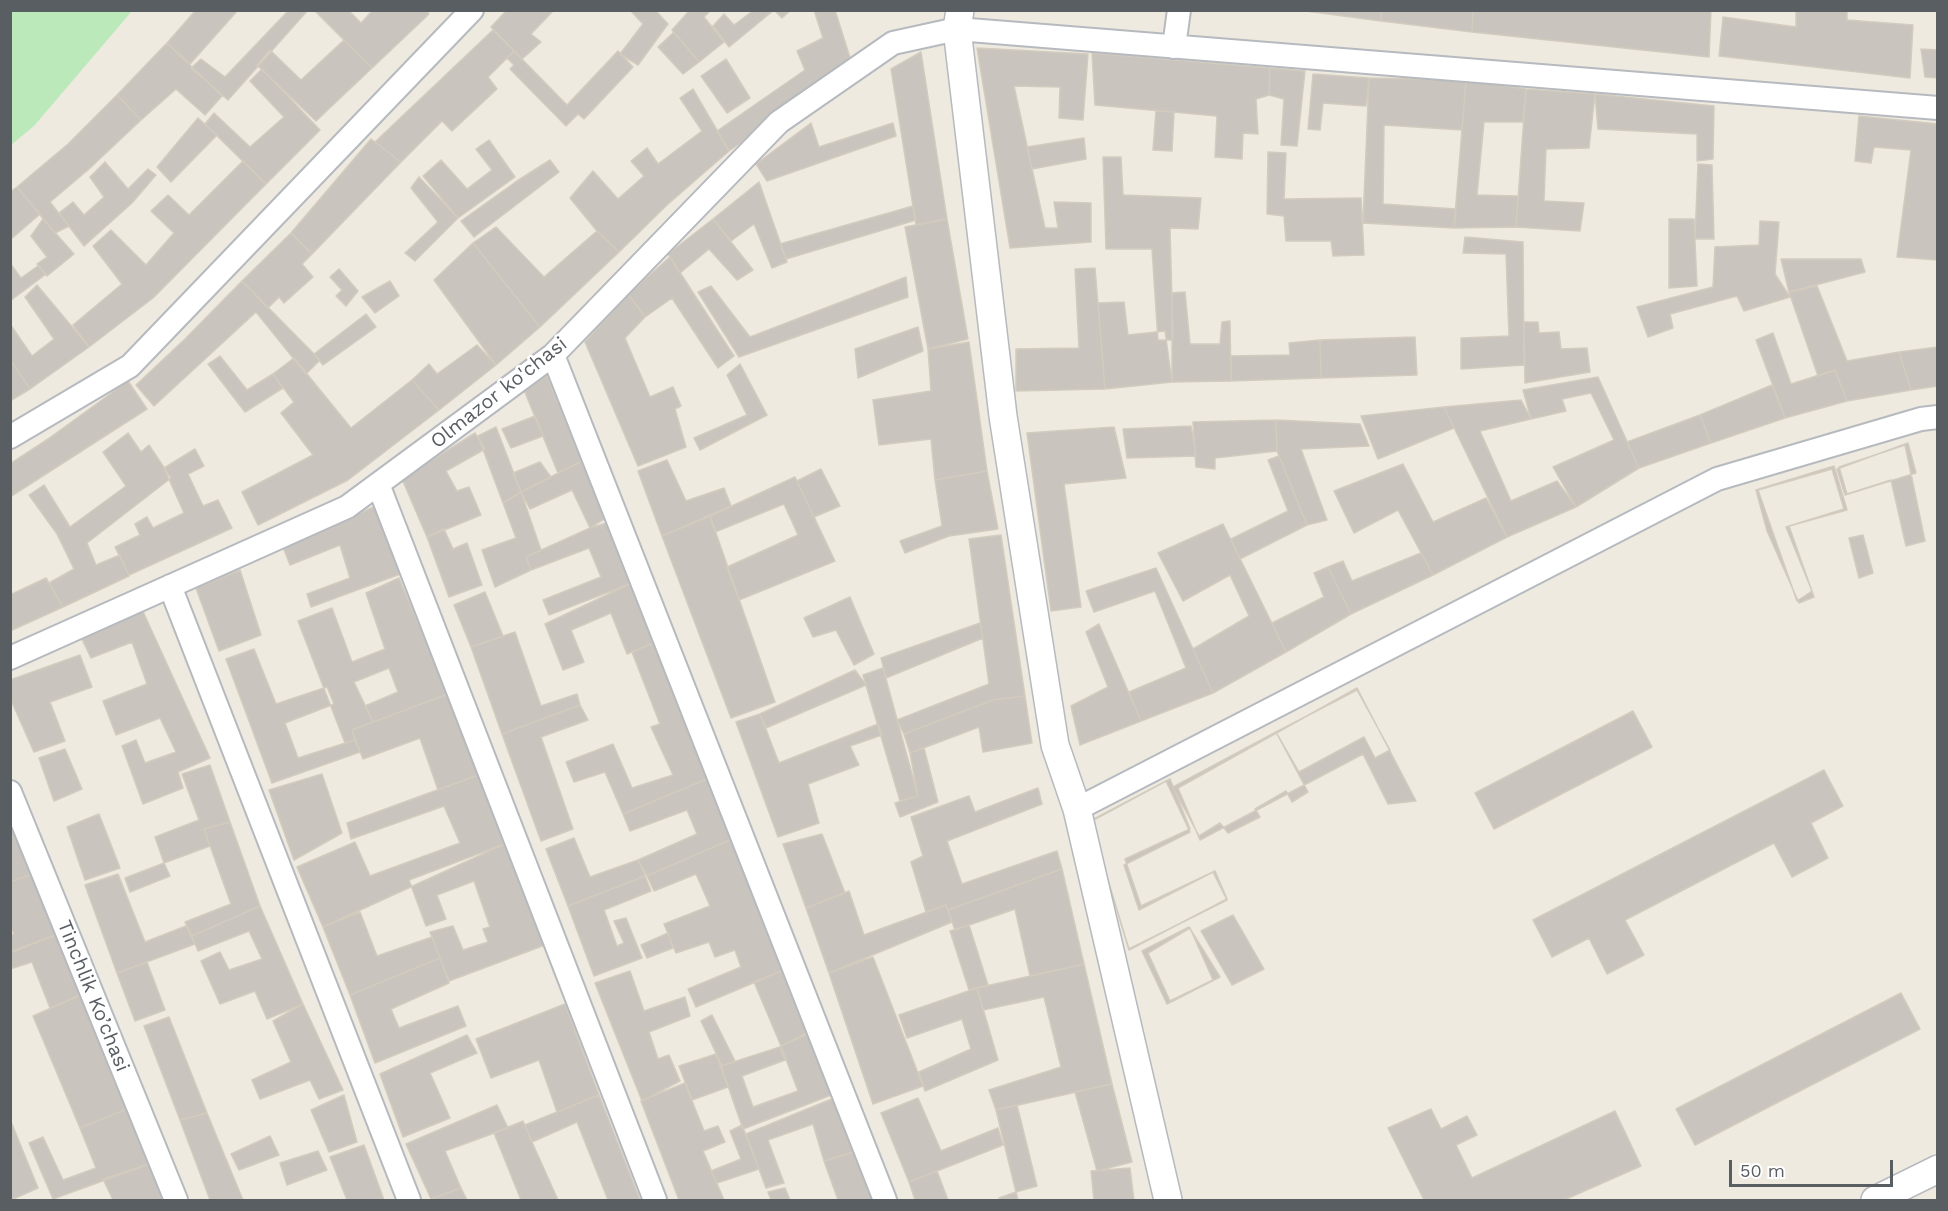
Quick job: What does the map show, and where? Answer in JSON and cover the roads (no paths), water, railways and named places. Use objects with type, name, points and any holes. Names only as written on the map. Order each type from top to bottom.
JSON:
[{"type":"street","points":[[10,437],[130,366],[472,10]]},
{"type":"street","points":[[1174,47],[1179,10]]},
{"type":"street","points":[[959,20],[1005,428],[1055,745],[1077,809],[1168,1200]]},
{"type":"street","name":"Olmazor ko'chasi","points":[[10,658],[347,507],[553,355],[779,122],[893,43],[959,20],[1174,47],[1938,108]]},
{"type":"street","points":[[553,355],[885,1200]]},
{"type":"street","points":[[1077,809],[1717,479],[1921,419],[1937,419]]},
{"type":"street","points":[[378,484],[655,1200]]},
{"type":"street","points":[[170,586],[409,1200]]},
{"type":"street","name":"Tinchlik Ko’chasi","points":[[10,792],[176,1200]]},
{"type":"street","points":[[1875,1200],[1938,1169]]}]
